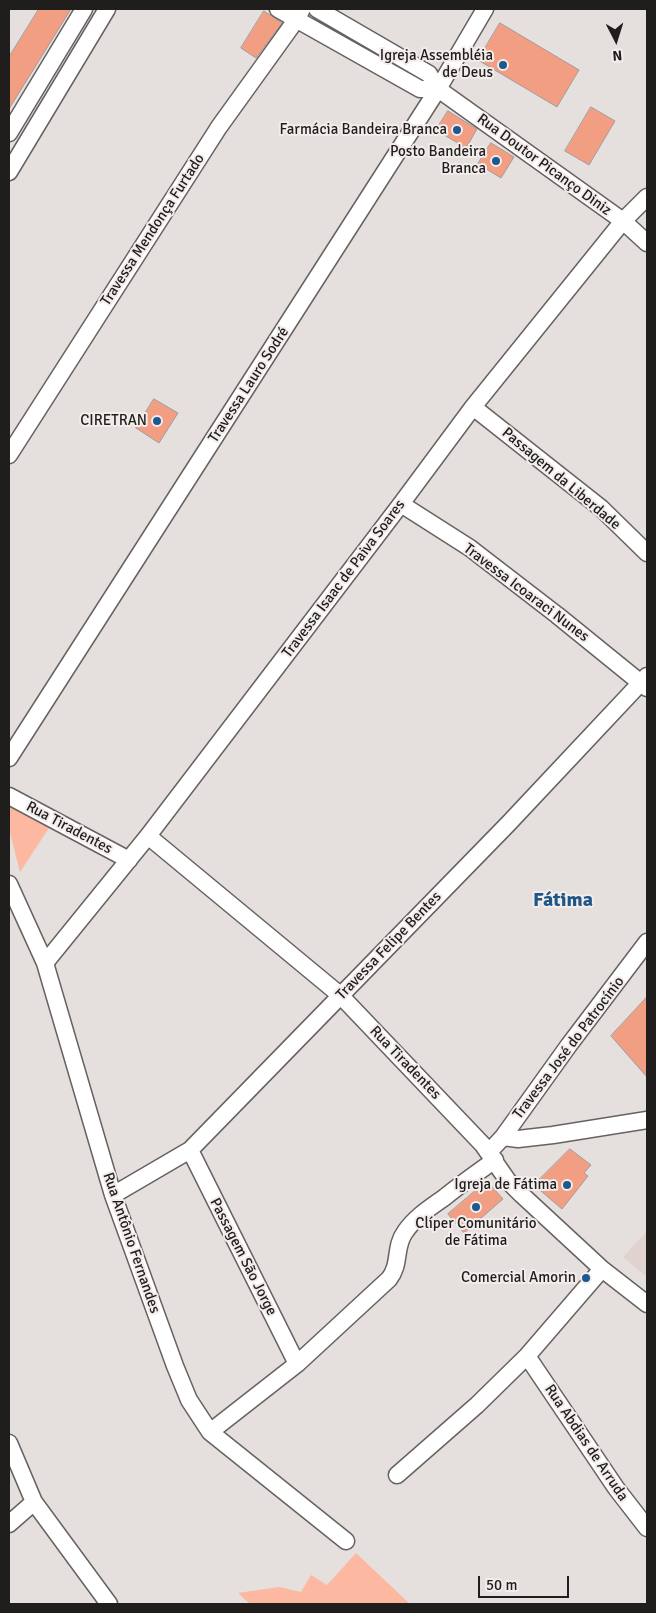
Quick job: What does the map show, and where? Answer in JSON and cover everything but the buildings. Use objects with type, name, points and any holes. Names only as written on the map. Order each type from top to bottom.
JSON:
[{"type":"street","points":[[9,133],[84,9]]},
{"type":"street","points":[[9,172],[107,9]]},
{"type":"street","name":"Rua Doutor Picanço Diniz","points":[[278,9],[299,14],[420,89],[438,89]]},
{"type":"street","name":"Rua Doutor Picanço Diniz","points":[[317,9],[430,74],[438,89],[623,221],[647,243]]},
{"type":"street","name":"Travessa Lauro Sodré","points":[[9,758],[438,89],[485,9]]},
{"type":"street","name":"Travessa Mendonça Furtado","points":[[9,455],[219,127],[299,14]]},
{"type":"street","name":"Travessa Isaac de Paiva Soares","points":[[45,963],[148,836],[474,407],[623,221],[647,197]]},
{"type":"street","name":"Passagem da Liberdade","points":[[474,407],[601,508],[647,553]]},
{"type":"street","name":"Travessa Icoaraci Nunes","points":[[401,504],[470,548],[645,682]]},
{"type":"street","name":"Travessa Felipe Bentes","points":[[113,1195],[190,1150],[645,682]]},
{"type":"street","name":"Rua Tiradentes","points":[[9,796],[129,860]]},
{"type":"street","name":"Rua Tiradentes","points":[[148,836],[340,995],[492,1156],[512,1186],[602,1269],[647,1304]]},
{"type":"street","name":"Rua Antônio Fernandes","points":[[9,884],[45,963],[113,1195],[178,1375],[189,1400],[210,1432],[346,1541]]},
{"type":"street","name":"Travessa José do Patrocínio","points":[[210,1432],[297,1364],[394,1272],[400,1241],[404,1232],[422,1213],[492,1156],[503,1137],[569,1045],[647,942]]},
{"type":"street","points":[[503,1137],[518,1139],[553,1135],[647,1120]]},
{"type":"street","name":"Passagem São Jorge","points":[[190,1150],[297,1364]]},
{"type":"street","points":[[397,1475],[477,1405],[527,1356],[602,1269]]},
{"type":"street","name":"Rua Abdias de Arruda","points":[[527,1356],[616,1488],[647,1528]]},
{"type":"street","points":[[9,1443],[34,1502],[109,1604]]},
{"type":"street","points":[[9,1524],[34,1502]]},
{"type":"shaded area","points":[[9,803],[51,825],[20,872],[9,829]]},
{"type":"shaded area","points":[[647,1231],[647,1277],[623,1257]]},
{"type":"shaded area","points":[[356,1553],[410,1604],[250,1604],[238,1593],[279,1587],[301,1592],[311,1575],[327,1585]]},
{"type":"place","name":"Igreja Assembléia de Deus","points":[[503,65]]},
{"type":"place","name":"Farmácia Bandeira Branca","points":[[457,130]]},
{"type":"place","name":"Posto Bandeira Branca","points":[[496,161]]},
{"type":"place","name":"CIRETRAN","points":[[157,421]]},
{"type":"place","name":"Igreja de Fátima","points":[[567,1185]]},
{"type":"place","name":"Clíper Comunitário de Fátima","points":[[476,1207]]},
{"type":"place","name":"Comercial Amorin","points":[[586,1278]]},
{"type":"district","name":"Fátima","points":[[563,901]]}]
